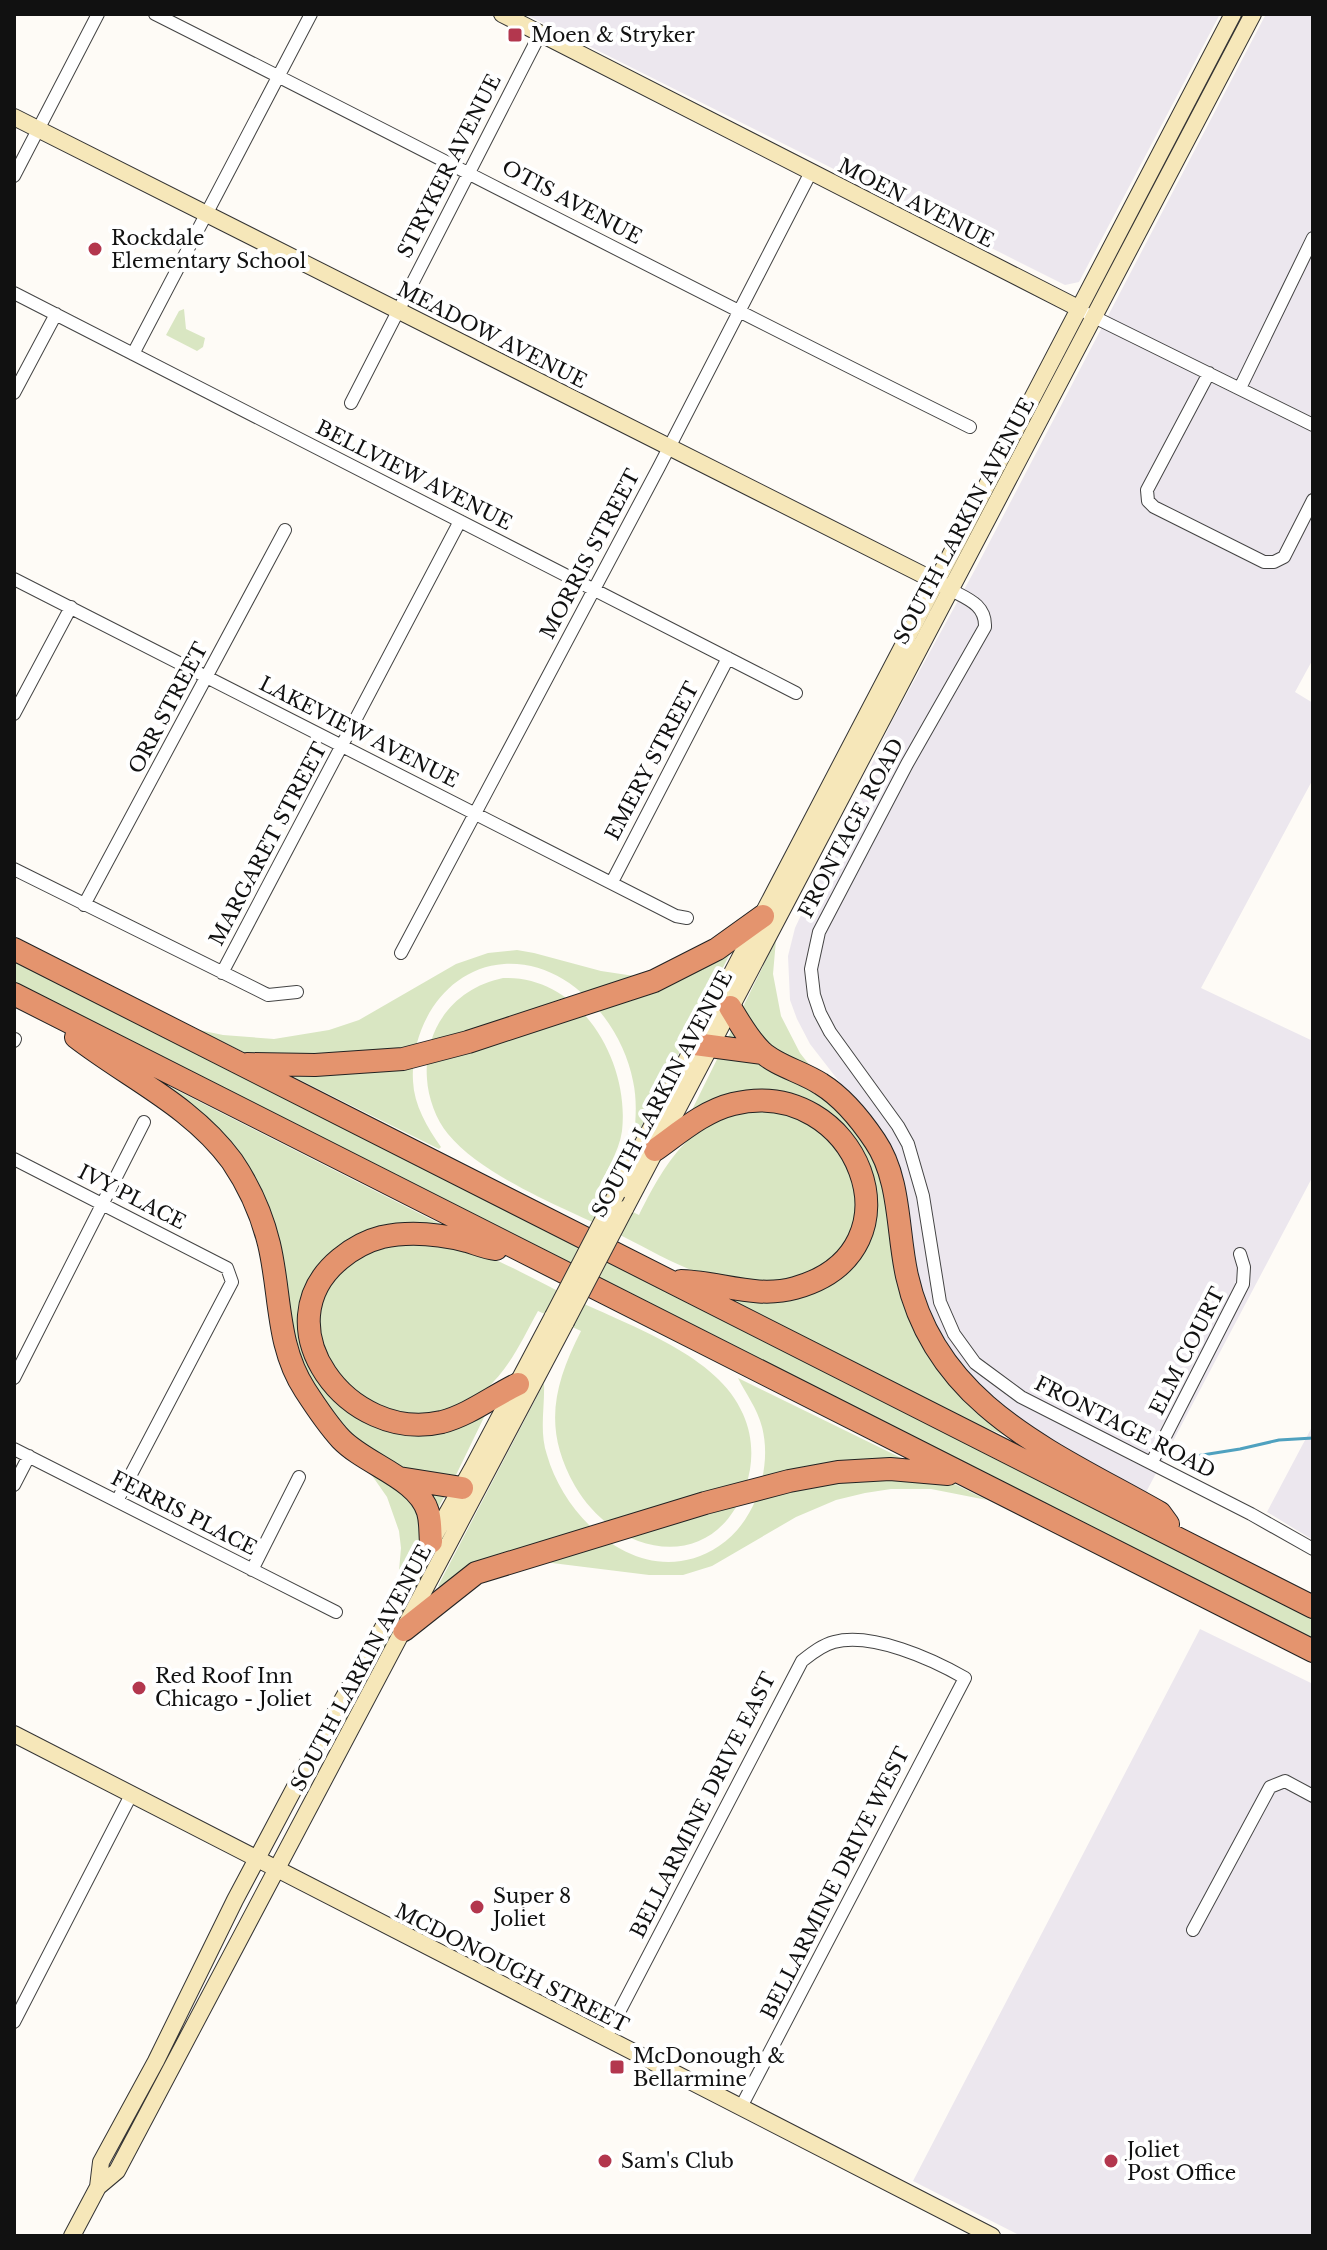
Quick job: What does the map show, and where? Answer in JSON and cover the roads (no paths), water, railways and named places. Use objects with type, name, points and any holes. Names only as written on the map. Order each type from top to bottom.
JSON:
[{"type":"highway","points":[[242,1064],[315,1065],[403,1059],[468,1042],[654,981],[717,949],[763,916]]},
{"type":"highway","points":[[14,949],[1313,1607]]},
{"type":"highway","points":[[24,999],[1313,1651]]},
{"type":"highway","points":[[24,999],[112,1065],[179,1107],[232,1162],[263,1224],[282,1331],[295,1373],[341,1439],[420,1495],[429,1515],[431,1542]]},
{"type":"highway","points":[[730,1007],[763,1053]]},
{"type":"highway","points":[[703,1045],[763,1053],[823,1085],[845,1104],[878,1144],[891,1178],[907,1276],[914,1299],[931,1339],[959,1380],[994,1415],[1017,1431],[1160,1513],[1181,1541]]},
{"type":"highway","points":[[655,1150],[713,1111],[754,1101],[783,1103],[810,1113],[841,1137],[854,1153],[861,1169],[868,1199],[864,1226],[851,1251],[829,1273],[805,1285],[772,1293],[697,1281],[668,1280]]},
{"type":"highway","points":[[518,1384],[441,1422],[400,1423],[381,1418],[361,1409],[324,1373],[312,1344],[310,1316],[317,1289],[332,1265],[362,1244],[379,1238],[401,1234],[430,1235],[522,1252]]},
{"type":"highway","points":[[404,1630],[476,1573],[734,1495],[825,1474],[890,1469],[939,1471],[979,1483]]},
{"type":"highway","points":[[398,1477],[462,1488]]},
{"type":"main road","name":"MOEN AVENUE","points":[[502,14],[1078,308]]},
{"type":"main road","name":"SOUTH LARKIN AVENUE","points":[[621,1201],[655,1150],[763,916],[1233,14]]},
{"type":"main road","name":"SOUTH LARKIN AVENUE","points":[[98,2187],[117,2171],[277,1870],[404,1630],[559,1319],[703,1045],[730,1007],[1253,14]]},
{"type":"main road","name":"MEADOW AVENUE","points":[[14,117],[951,590]]},
{"type":"main road","name":"SOUTH LARKIN AVENUE","points":[[72,2236],[98,2187],[101,2162],[321,1738],[518,1384],[559,1319]]},
{"type":"main road","name":"MCDONOUGH STREET","points":[[14,1734],[741,2107],[970,2231],[992,2236]]},
{"type":"street","points":[[14,176],[98,14]]},
{"type":"street","name":"OTIS AVENUE","points":[[155,14],[970,427]]},
{"type":"street","points":[[133,354],[311,14]]},
{"type":"street","name":"STRYKER AVENUE","points":[[351,403],[540,34]]},
{"type":"street","name":"MORRIS STREET","points":[[401,953],[669,448],[811,172]]},
{"type":"street","points":[[1240,388],[1313,238]]},
{"type":"street","name":"BELLVIEW AVENUE","points":[[14,293],[796,693]]},
{"type":"street","name":"MOEN AVENUE","points":[[1078,308],[1313,425]]},
{"type":"street","points":[[14,393],[56,314]]},
{"type":"street","points":[[1209,373],[1147,490],[1148,501],[1154,507],[1264,562],[1274,562],[1284,557],[1313,500]]},
{"type":"street","name":"MARGARET STREET","points":[[222,973],[460,521]]},
{"type":"street","name":"ORR STREET","points":[[84,905],[285,530]]},
{"type":"street","name":"LAKEVIEW AVENUE","points":[[14,579],[343,745],[475,816],[676,916],[687,918]]},
{"type":"street","name":"FRONTAGE ROAD","points":[[951,590],[981,608],[985,627],[907,764],[819,932],[811,969],[814,995],[830,1032],[886,1108],[908,1144],[923,1196],[940,1302],[949,1326],[986,1374],[1021,1397],[1152,1462],[1313,1549]]},
{"type":"street","points":[[14,714],[71,607]]},
{"type":"street","name":"EMERY STREET","points":[[612,882],[728,658]]},
{"type":"street","points":[[14,869],[268,995],[297,992]]},
{"type":"street","points":[[14,1378],[144,1122]]},
{"type":"street","name":"IVY PLACE","points":[[14,1159],[230,1272],[232,1282],[117,1501]]},
{"type":"street","name":"ELM COURT","points":[[1152,1462],[1243,1284],[1244,1267],[1240,1254]]},
{"type":"street","name":"FERRIS PLACE","points":[[14,1449],[336,1612]]},
{"type":"street","points":[[14,1485],[29,1456]]},
{"type":"street","points":[[252,1570],[299,1477]]},
{"type":"street","name":"BELLARMINE DRIVE EAST","points":[[605,2039],[802,1661],[834,1642],[858,1641],[917,1655],[965,1678]]},
{"type":"street","name":"BELLARMINE DRIVE WEST","points":[[741,2107],[965,1678]]},
{"type":"street","points":[[1193,1930],[1265,1795],[1275,1783],[1285,1781],[1295,1784],[1313,1796]]},
{"type":"street","points":[[14,2022],[131,1795]]},
{"type":"waterway","points":[[1171,1460],[1279,1440],[1313,1438]]},
{"type":"place","name":"Moen & Stryker","points":[[515,35]]},
{"type":"place","name":"Rockdale Elementary School","points":[[95,249]]},
{"type":"place","name":"Red Roof Inn Chicago - Joliet","points":[[139,1688]]},
{"type":"place","name":"Super 8 Joliet","points":[[477,1907]]},
{"type":"place","name":"McDonough & Bellarmine","points":[[617,2067]]},
{"type":"place","name":"Sam's Club","points":[[605,2161]]},
{"type":"place","name":"Joliet Post Office","points":[[1111,2161]]}]
